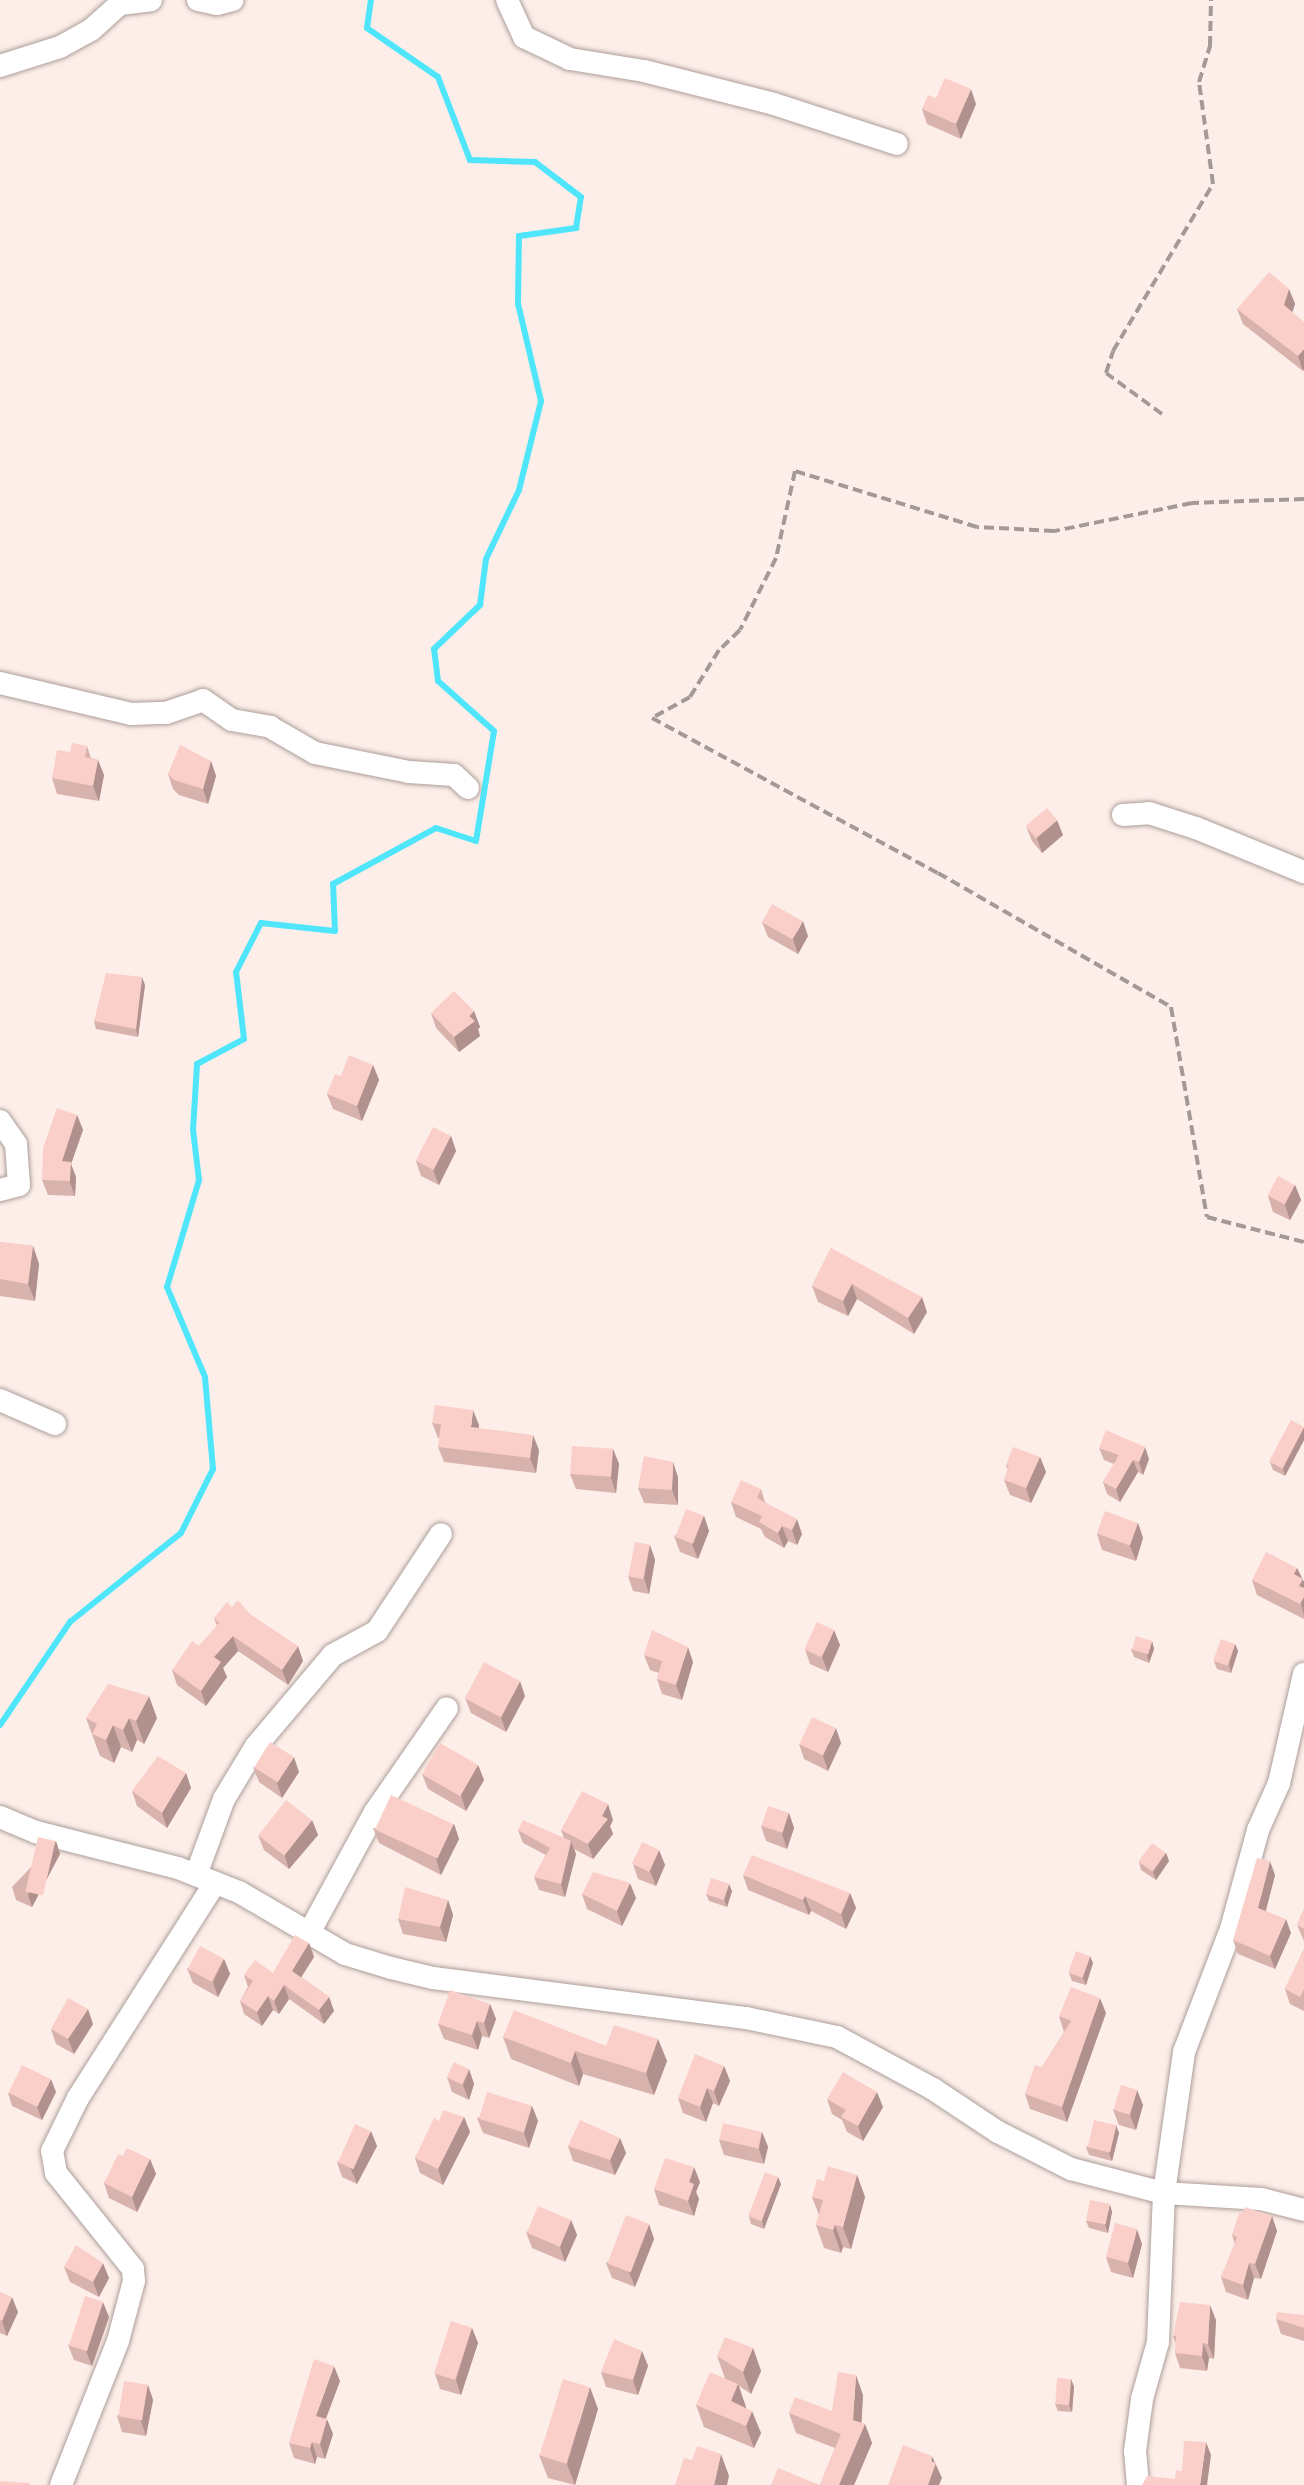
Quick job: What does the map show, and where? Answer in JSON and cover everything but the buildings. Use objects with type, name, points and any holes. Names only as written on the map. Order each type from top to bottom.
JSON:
[{"type":"street","points":[[0,66],[60,48],[91,30],[120,4],[152,0]]},
{"type":"street","points":[[198,0],[216,4],[234,0]]},
{"type":"street","points":[[507,0],[524,36],[570,59],[644,71],[774,104],[897,144]]},
{"type":"street","points":[[0,682],[131,714],[166,713],[202,700],[232,720],[270,727],[315,753],[409,772],[454,775],[468,788]]},
{"type":"street","points":[[1122,815],[1148,813],[1196,828],[1304,872]]},
{"type":"street","points":[[0,1121],[16,1144],[19,1185],[0,1190]]},
{"type":"street","points":[[0,1400],[55,1424]]},
{"type":"street","points":[[61,2485],[118,2341],[134,2270],[56,2173],[52,2151],[78,2098],[206,1879],[224,1800],[256,1746],[332,1656],[377,1631],[441,1534]]},
{"type":"street","points":[[1138,2485],[1135,2451],[1142,2399],[1158,2342],[1164,2193],[1184,2052],[1231,1929],[1258,1830],[1279,1783],[1304,1674]]},
{"type":"street","points":[[308,1933],[376,1812],[447,1708]]},
{"type":"street","points":[[0,1817],[36,1832],[206,1879],[345,1954],[433,1978],[712,2013],[837,2037],[933,2089],[998,2132],[1071,2169],[1164,2193],[1262,2199],[1304,2210]]},
{"type":"path","points":[[1162,414],[1106,373],[1112,351],[1213,184],[1200,82],[1210,46],[1212,0]]},
{"type":"path","points":[[1304,499],[1192,503],[1054,531],[977,527],[796,471],[776,558],[740,630],[719,650],[690,697],[652,718],[938,873],[1171,1007],[1207,1217],[1304,1242]]},
{"type":"waterway","points":[[0,1725],[70,1622],[181,1533],[213,1469],[205,1377],[167,1287],[199,1180],[193,1130],[197,1064],[244,1039],[236,972],[261,923],[335,931],[333,884],[436,828],[476,841],[494,731],[438,681],[434,649],[480,605],[486,559],[519,490],[541,401],[518,304],[519,236],[576,228],[581,197],[535,162],[470,160],[438,77],[367,28],[371,0]]}]
